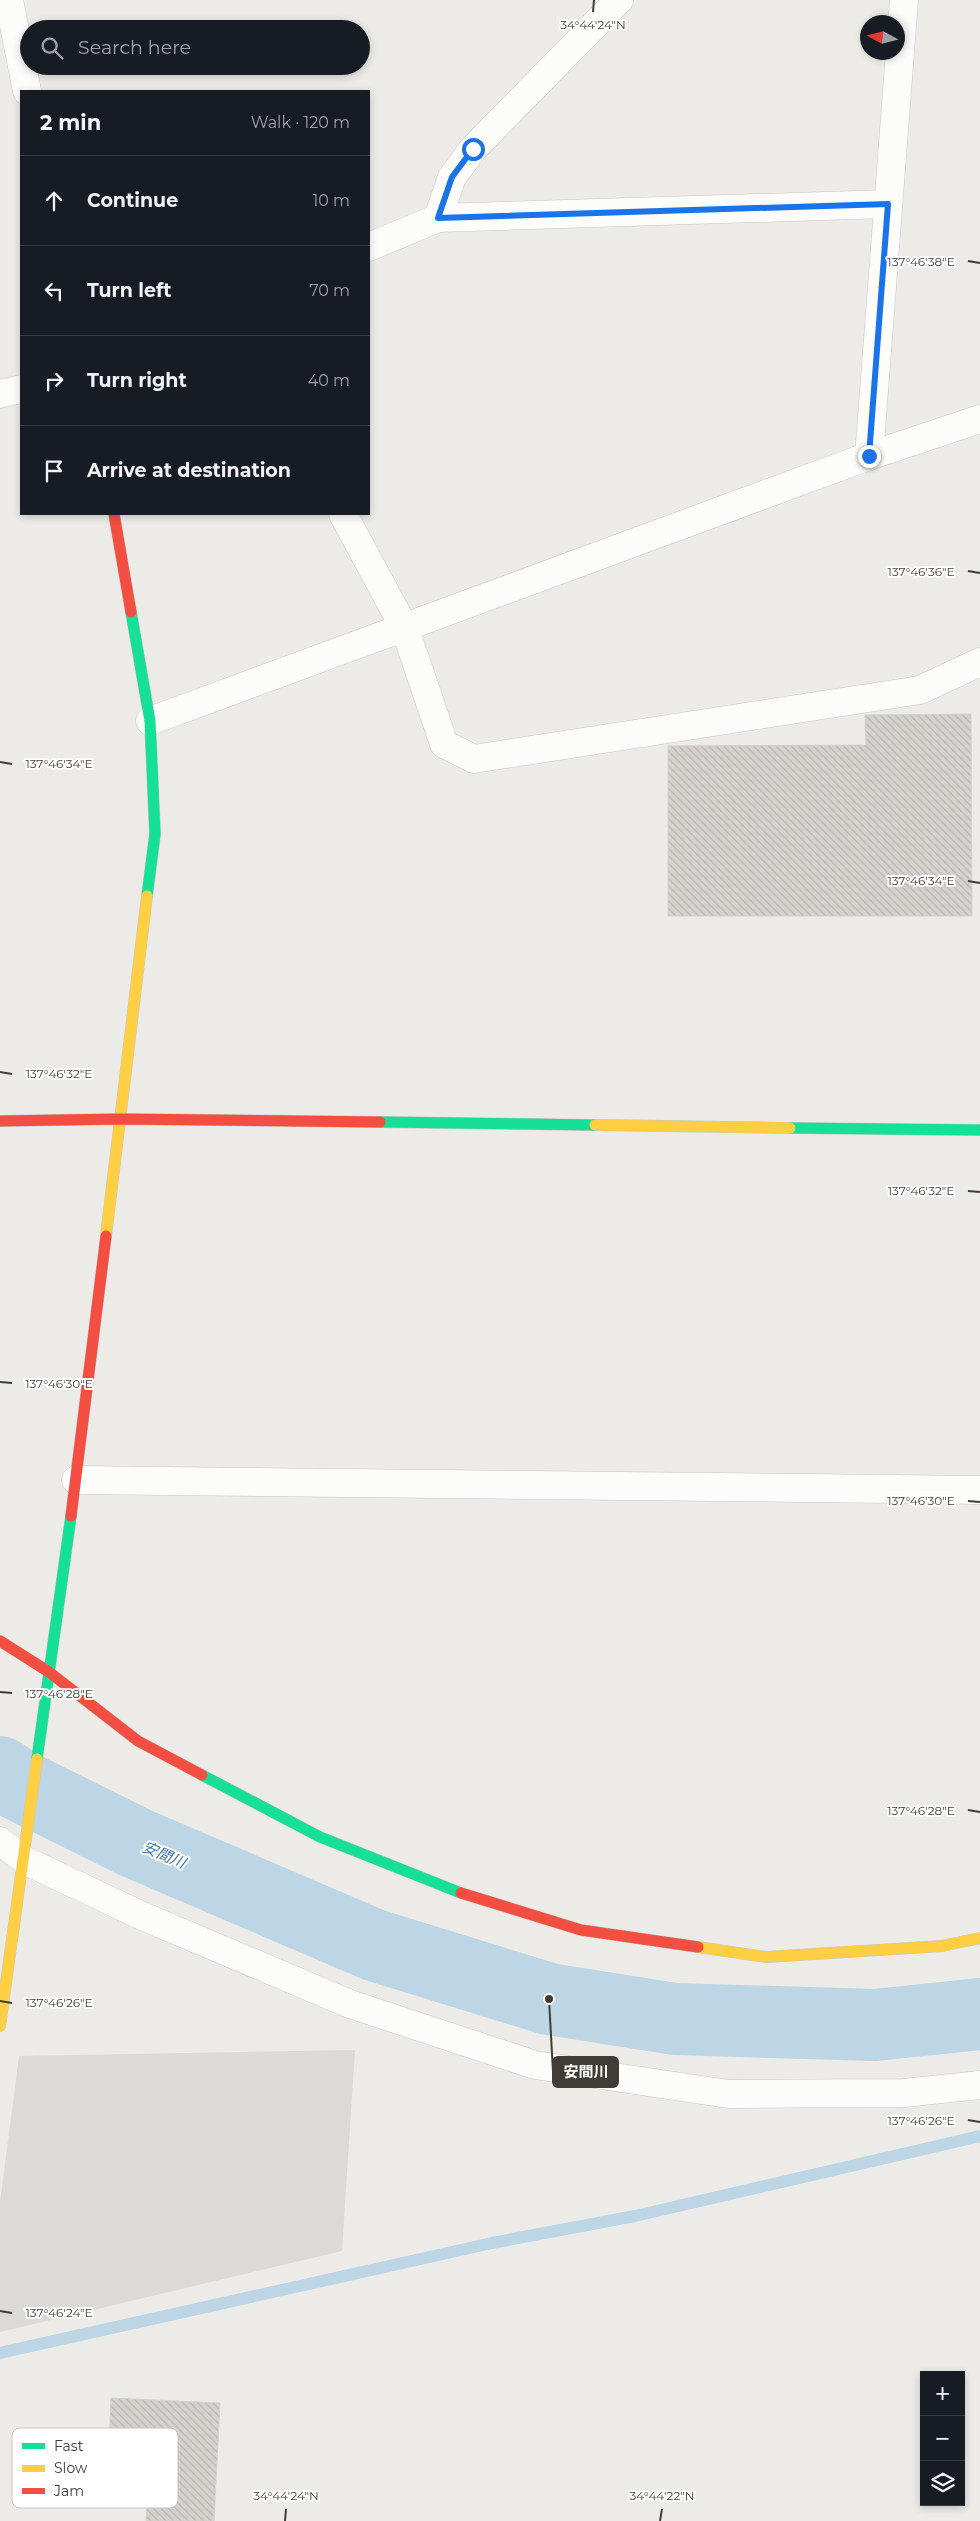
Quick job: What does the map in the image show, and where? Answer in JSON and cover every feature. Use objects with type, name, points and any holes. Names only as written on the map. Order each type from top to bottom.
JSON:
[{"type":"street","points":[[9,0],[20,56]]},
{"type":"street","points":[[438,218],[452,177],[473,149],[619,0]]},
{"type":"street","points":[[869,456],[904,0]]},
{"type":"street","points":[[24,75],[27,90]]},
{"type":"street","points":[[370,247],[438,218],[888,204]]},
{"type":"street","points":[[0,394],[20,389]]},
{"type":"street","points":[[150,720],[405,629],[583,561],[869,456],[980,419]]},
{"type":"street","points":[[0,2026],[76,1480],[156,834],[150,720],[114,515]]},
{"type":"street","points":[[344,515],[405,629],[444,744],[474,759],[920,690],[980,662]]},
{"type":"street","points":[[0,1121],[120,1119],[980,1130]]},
{"type":"street","points":[[76,1480],[980,1490]]},
{"type":"street","points":[[0,1641],[138,1741],[320,1836],[480,1901],[581,1930],[766,1956],[942,1946],[980,1938]]},
{"type":"street","points":[[0,1841],[24,1858],[140,1915],[350,2004],[535,2065],[728,2094],[904,2093],[980,2084]]},
{"type":"shaded area","points":[[355,2050],[342,2251],[0,2332],[0,2202],[19,2056]]},
{"type":"building","points":[[971,714],[972,916],[668,916],[668,746],[866,745],[865,715]]},
{"type":"building","points":[[111,2398],[220,2403],[214,2521],[146,2521],[147,2508],[178,2508],[178,2428],[110,2428]]},
{"type":"waterway","name":"安間川","points":[[0,1772],[17,1784],[136,1843],[374,1945],[549,1999],[675,2019],[875,2025],[980,2014]]},
{"type":"waterway","points":[[0,2353],[492,2243],[635,2216],[980,2136]]},
{"type":"traffic: fast","points":[[131,612],[150,721],[155,834],[147,896]]},
{"type":"traffic: fast","points":[[380,1122],[595,1125]]},
{"type":"traffic: fast","points":[[790,1128],[980,1130]]},
{"type":"traffic: fast","points":[[37,1759],[71,1516]]},
{"type":"traffic: fast","points":[[202,1775],[320,1837],[461,1893]]},
{"type":"traffic: slow","points":[[106,1236],[147,896]]},
{"type":"traffic: slow","points":[[595,1125],[790,1128]]},
{"type":"traffic: slow","points":[[0,2026],[37,1759]]},
{"type":"traffic: slow","points":[[698,1947],[766,1957],[942,1946],[980,1938]]},
{"type":"traffic: jam","points":[[114,515],[131,612]]},
{"type":"traffic: jam","points":[[0,1121],[121,1119],[380,1122]]},
{"type":"traffic: jam","points":[[71,1516],[106,1236]]},
{"type":"traffic: jam","points":[[0,1641],[49,1672],[138,1741],[202,1775]]},
{"type":"traffic: jam","points":[[461,1893],[581,1930],[698,1947]]},
{"type":"place","name":"安間川","points":[[549,1999]]},
{"type":"route","points":[[473,149],[452,177],[438,218],[888,204],[869,434],[869,456]]}]
